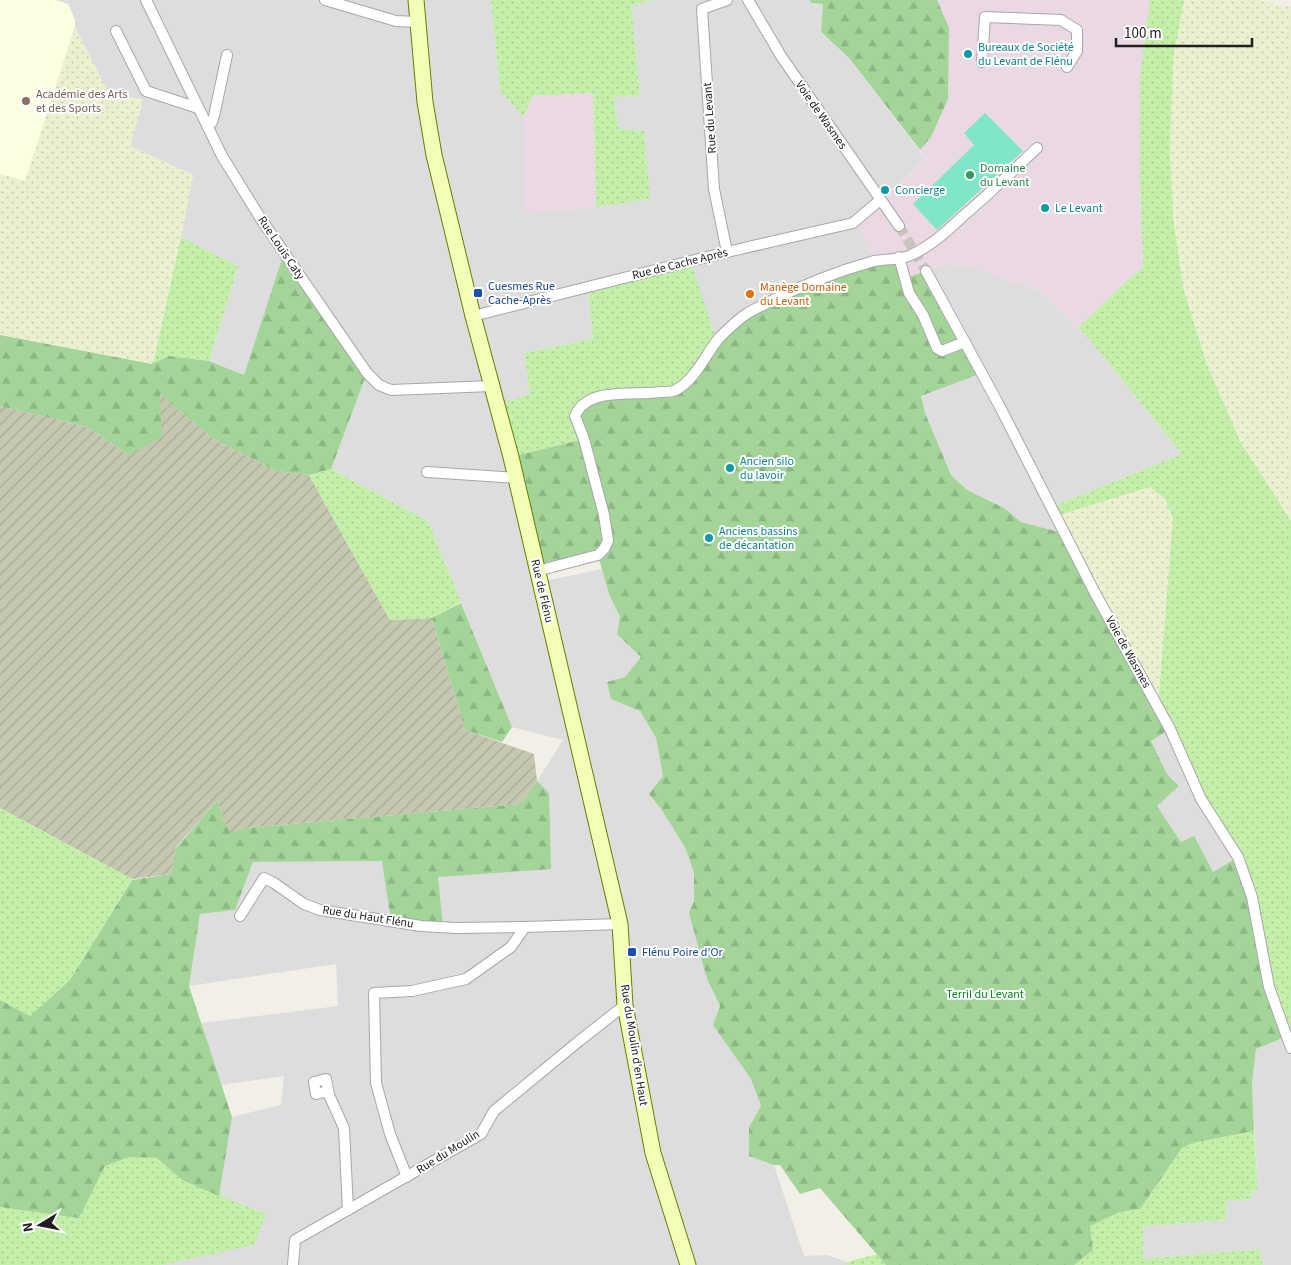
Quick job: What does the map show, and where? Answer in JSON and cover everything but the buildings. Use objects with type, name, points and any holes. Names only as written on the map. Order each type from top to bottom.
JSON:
[{"type":"street","name":"Rue Louis Caty","points":[[146,0],[222,156],[261,219],[367,373],[379,385],[391,390],[492,386]]},
{"type":"street","points":[[325,0],[396,21],[418,22]]},
{"type":"street","name":"Rue de Flénu","points":[[416,0],[425,102],[434,155],[473,316],[516,478],[569,705]]},
{"type":"street","name":"Rue du Levant","points":[[727,0],[702,9],[714,189],[727,252]]},
{"type":"street","name":"Voie de Wasmes","points":[[748,0],[781,56],[899,226]]},
{"type":"street","points":[[982,62],[985,17],[1061,20],[1077,30],[1077,51],[1067,67]]},
{"type":"street","points":[[116,31],[146,91],[198,108]]},
{"type":"street","points":[[207,126],[212,122],[214,116],[227,55]]},
{"type":"street","points":[[537,571],[598,555],[608,541],[604,515],[584,439],[575,416],[578,408],[589,401],[607,395],[650,394],[675,390],[691,378],[720,338],[746,315],[776,298],[825,278],[874,261],[908,257],[934,242],[1037,148]]},
{"type":"street","name":"Rue de Cache Après","points":[[473,316],[727,252],[853,223],[880,200]]},
{"type":"street","points":[[899,257],[909,292],[923,315],[937,348],[942,351],[947,350],[965,342]]},
{"type":"street","name":"Voie de Wasmes","points":[[926,271],[965,342],[1095,593],[1170,729],[1201,799],[1238,858],[1252,897],[1269,987],[1291,1048]]},
{"type":"street","points":[[411,396],[454,393],[462,388]]},
{"type":"street","points":[[427,472],[516,478]]},
{"type":"street","name":"Rue du Moulin d'en Haut","points":[[569,705],[620,924],[625,1005],[653,1153],[688,1265]]},
{"type":"street","name":"Rue du Haut Flénu","points":[[240,916],[264,878],[304,904],[320,910],[421,926],[456,928],[620,924]]},
{"type":"street","points":[[407,1177],[390,1134],[376,1083],[374,993],[412,990],[466,979],[511,948],[525,927]]},
{"type":"street","name":"Rue du Moulin","points":[[293,1265],[295,1240],[480,1134],[494,1111],[625,1005]]},
{"type":"street","points":[[328,1091],[344,1128],[348,1210]]},
{"type":"shaded area","name":"Académie des Arts et des Sports","points":[[0,0],[56,0],[68,4],[75,20],[75,27],[25,181],[0,174]]},
{"type":"shaded area","points":[[56,0],[491,0],[500,91],[524,117],[526,213],[596,207],[649,199],[619,129],[613,96],[640,95],[631,5],[656,0],[810,0],[811,3],[823,4],[821,33],[850,59],[925,158],[911,173],[854,223],[862,231],[874,261],[720,338],[588,288],[593,339],[524,353],[530,394],[540,582],[602,569],[609,594],[620,617],[617,634],[641,657],[625,677],[608,682],[611,699],[640,711],[656,738],[663,776],[649,794],[685,847],[694,873],[694,901],[707,979],[720,1006],[713,1025],[751,1079],[761,1106],[749,1127],[749,1156],[774,1165],[804,1256],[827,1255],[847,1262],[847,1265],[161,1265],[266,1214],[219,1196],[232,1117],[281,1105],[284,1076],[220,1085],[201,1023],[338,1006],[336,964],[189,986],[200,914],[235,910],[253,862],[383,861],[391,921],[438,877],[549,793],[537,781],[563,740],[512,727],[428,521],[331,469],[367,373],[284,254],[244,375],[209,361],[238,266],[181,237],[193,175],[130,146],[143,100],[121,95],[106,88],[75,27],[75,20],[68,4]]},
{"type":"shaded area","points":[[937,0],[1150,0],[1140,75],[1140,178],[1143,267],[1078,328],[1039,291],[972,267],[944,264],[906,278],[874,261],[862,231],[853,223],[911,174],[925,158],[920,150],[931,137]]},
{"type":"shaded area","points":[[1184,0],[1257,0],[1291,7],[1291,521],[1241,443],[1207,365],[1184,291],[1173,218],[1170,151],[1173,60]]},
{"type":"shaded area","points":[[75,27],[106,88],[121,95],[143,100],[130,146],[193,175],[153,364],[0,335],[0,174],[25,181]]},
{"type":"shaded area","points":[[593,93],[596,207],[525,213],[524,117],[532,96]]},
{"type":"shaded area","points":[[944,264],[972,267],[1039,291],[1090,340],[1182,454],[1049,508],[1059,532],[1021,522],[1004,508],[967,490],[951,475],[925,413],[921,396],[981,373],[926,271]]},
{"type":"shaded area","points":[[159,393],[212,438],[276,471],[309,475],[390,620],[432,618],[465,730],[534,754],[537,781],[521,804],[245,828],[231,834],[222,818],[218,800],[176,847],[171,874],[132,879],[0,808],[0,406],[88,427],[128,455]]},
{"type":"shaded area","points":[[1150,487],[1165,498],[1173,518],[1158,707],[1053,517]]},
{"type":"shaded area","points":[[1170,729],[1238,857],[1213,872],[1194,837],[1182,843],[1157,806],[1179,786],[1167,774],[1151,741]]},
{"type":"shaded area","points":[[1287,1036],[1291,1050],[1291,1265],[1263,1265],[1259,1249],[1143,1259],[1143,1226],[1227,1220],[1225,1201],[1251,1199],[1252,1190],[1258,1191],[1252,1083],[1256,1049]]},
{"type":"green space","points":[[491,0],[656,0],[631,5],[640,95],[613,97],[619,129],[644,131],[650,199],[596,207],[593,93],[532,96],[524,117],[500,91]]},
{"type":"green space","points":[[810,0],[937,0],[949,28],[948,99],[931,137],[920,150],[850,59],[821,32],[823,4],[811,3]]},
{"type":"green space","points":[[1150,0],[1184,0],[1173,60],[1170,151],[1173,218],[1184,291],[1207,365],[1241,443],[1291,521],[1291,1050],[1280,1020],[1252,897],[1158,707],[1173,518],[1165,499],[1150,487],[1053,517],[1049,508],[1182,454],[1090,340],[1078,328],[1143,267],[1140,178],[1140,75]]},
{"type":"green space","name":"Domaine du Levant","points":[[985,113],[1023,151],[937,230],[913,204],[974,145],[964,133]]},
{"type":"green space","points":[[181,237],[238,266],[209,361],[169,356],[153,364]]},
{"type":"green space","points":[[284,253],[367,373],[331,469],[309,475],[276,471],[212,438],[160,394],[162,437],[128,455],[88,427],[0,406],[0,335],[152,364],[169,356],[209,361],[244,375]]},
{"type":"green space","name":"Terril du Levant","points":[[899,257],[906,278],[926,271],[982,373],[921,396],[925,413],[951,475],[967,490],[1004,508],[1021,522],[1059,532],[1170,729],[1151,741],[1167,774],[1179,786],[1157,806],[1181,842],[1194,836],[1213,872],[1238,857],[1287,1036],[1256,1049],[1252,1083],[1254,1131],[1192,1143],[1182,1148],[1140,1209],[1120,1212],[1090,1226],[1093,1250],[1074,1265],[886,1265],[820,1188],[800,1194],[780,1165],[774,1165],[749,1156],[749,1127],[761,1106],[751,1079],[713,1025],[720,1006],[707,979],[689,913],[694,901],[694,873],[685,847],[649,794],[663,776],[656,738],[640,711],[611,699],[607,682],[625,677],[641,657],[617,634],[620,617],[609,594],[598,555],[537,571],[511,457],[584,439],[575,416],[589,401],[675,390],[746,315],[825,278]]},
{"type":"green space","points":[[691,263],[717,342],[691,378],[584,439],[511,457],[500,404],[530,394],[524,353],[593,339],[588,288]]},
{"type":"green space","points":[[331,469],[428,521],[461,602],[432,618],[390,620],[309,475]]},
{"type":"green space","points":[[461,603],[512,727],[502,742],[465,730],[432,618]]},
{"type":"green space","points":[[537,781],[549,793],[551,869],[438,877],[443,927],[391,921],[382,861],[253,862],[235,910],[200,914],[189,986],[232,1117],[219,1196],[182,1180],[157,1158],[129,1157],[105,1166],[79,1218],[0,1207],[0,1000],[30,1016],[70,980],[132,880],[171,874],[176,848],[218,800],[222,818],[231,833],[245,828],[521,804]]},
{"type":"green space","points":[[0,808],[132,879],[70,980],[30,1016],[0,1000]]},
{"type":"green space","points":[[1254,1131],[1258,1191],[1252,1190],[1251,1199],[1225,1201],[1227,1220],[1143,1226],[1143,1259],[1259,1249],[1263,1265],[1074,1265],[1093,1250],[1090,1226],[1120,1212],[1140,1209],[1182,1148],[1192,1143]]},
{"type":"green space","points":[[129,1157],[157,1158],[182,1180],[266,1214],[254,1245],[161,1265],[0,1265],[0,1207],[79,1217],[105,1166]]},
{"type":"green space","points":[[877,1254],[886,1265],[847,1265],[847,1262]]},
{"type":"tunnel","points":[[899,226],[926,271]]},
{"type":"place","name":"Bureaux de Société du Levant de Flénu","points":[[968,54]]},
{"type":"place","name":"Académie des Arts et des Sports","points":[[26,101]]},
{"type":"place","name":"Domaine du Levant","points":[[970,175]]},
{"type":"place","name":"Concierge","points":[[885,190]]},
{"type":"place","name":"Le Levant","points":[[1045,208]]},
{"type":"place","name":"Cuesmes Rue Cache-Après","points":[[478,293]]},
{"type":"place","name":"Manège Domaine du Levant","points":[[750,294]]},
{"type":"place","name":"Ancien silo du lavoir","points":[[730,468]]},
{"type":"place","name":"Anciens bassins de décantation","points":[[709,538]]},
{"type":"place","name":"Flénu Poire d'Or","points":[[632,952]]}]
